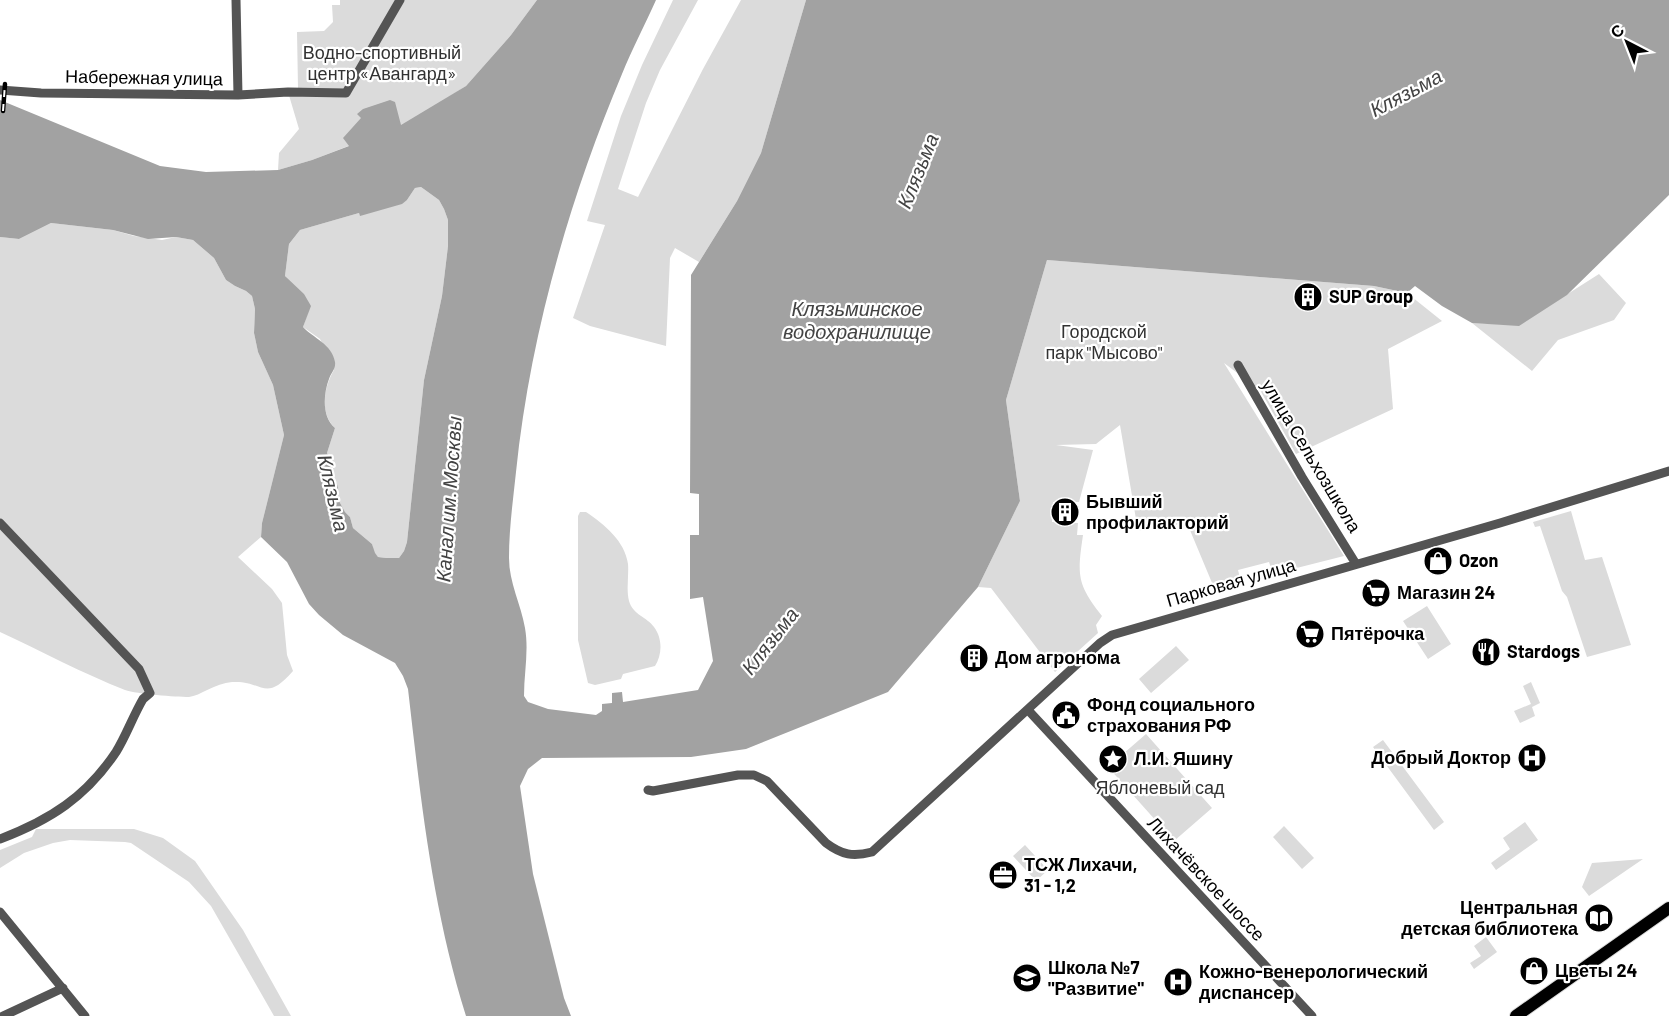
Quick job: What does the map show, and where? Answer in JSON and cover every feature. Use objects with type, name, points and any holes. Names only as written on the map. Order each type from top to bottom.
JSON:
[{"type":"main road","points":[[1516,1016],[1669,908]]},
{"type":"street","points":[[236,0],[238,95]]},
{"type":"street","name":"Набережная улица","points":[[0,90],[40,93],[238,95],[346,93],[400,0]]},
{"type":"street","name":"улица Сельхозшкола","points":[[1238,365],[1302,477],[1356,564]]},
{"type":"street","name":"Парковая улица","points":[[648,790],[738,775],[754,775],[767,781],[826,843],[837,851],[849,856],[872,852],[1100,643],[1112,635],[1500,523],[1669,471]]},
{"type":"street","points":[[0,523],[139,669],[150,693],[143,699],[117,750],[94,782],[64,808],[29,827],[0,839]]},
{"type":"street","name":"Лихачёвское шоссе","points":[[1028,710],[1312,1016]]},
{"type":"street","points":[[0,912],[85,1016]]},
{"type":"street","points":[[3,1016],[63,988]]},
{"type":"green space","name":"Водно-спортивный центр «Авангард»","points":[[340,0],[537,0],[511,35],[466,86],[408,123],[312,160],[278,170],[279,153],[299,129],[288,92],[298,88],[297,32],[324,31],[333,22],[332,5],[340,5]]},
{"type":"green space","points":[[673,0],[698,0],[660,70],[646,103],[618,189],[638,197],[741,0],[806,0],[761,153],[737,201],[699,262],[675,248],[670,258],[666,346],[590,326],[573,318],[605,225],[587,221],[621,116]]},
{"type":"green space","points":[[421,187],[439,200],[444,209],[448,220],[448,246],[442,296],[424,380],[407,542],[399,558],[386,558],[378,557],[374,553],[372,544],[353,528],[350,517],[339,501],[333,465],[327,453],[335,428],[325,408],[326,392],[334,370],[320,339],[303,327],[310,306],[285,276],[289,244],[300,230],[407,200],[415,188]]},
{"type":"green space","points":[[51,223],[113,230],[162,240],[176,237],[193,240],[214,258],[226,280],[252,296],[255,309],[254,333],[258,352],[273,385],[284,435],[262,523],[261,537],[238,557],[272,589],[282,603],[287,655],[293,671],[276,686],[264,688],[243,682],[232,682],[189,697],[125,690],[0,632],[0,237],[19,239]]},
{"type":"green space","name":"Городской парк \"Мысово\"","points":[[1047,260],[1374,286],[1407,293],[1442,321],[1388,349],[1393,409],[1296,454],[1260,390],[1224,363],[1344,556],[1273,574],[1269,562],[1238,570],[1241,582],[1215,590],[1187,523],[1138,531],[1120,425],[1096,444],[1056,445],[1093,450],[1079,502],[1053,502],[1052,522],[1078,523],[1077,535],[1083,535],[1080,570],[1083,587],[1102,616],[1096,625],[1098,633],[1055,672],[991,588],[978,587],[1020,501],[1006,400]]},
{"type":"green space","points":[[1599,274],[1626,303],[1614,320],[1558,340],[1532,371],[1472,323],[1519,325]]},
{"type":"green space","points":[[1571,511],[1585,560],[1602,557],[1631,645],[1587,657],[1540,526],[1535,527],[1533,522]]},
{"type":"green space","points":[[580,512],[586,512],[600,522],[623,548],[628,564],[629,601],[634,610],[654,627],[660,642],[659,657],[655,666],[623,674],[621,679],[595,685],[588,683],[578,640],[578,516]]},
{"type":"green space","points":[[1427,606],[1451,644],[1428,659],[1403,621]]},
{"type":"green space","points":[[1176,646],[1189,660],[1151,693],[1139,679]]},
{"type":"green space","points":[[1531,682],[1540,703],[1532,707],[1535,716],[1520,723],[1514,711],[1531,704],[1523,686]]},
{"type":"green space","name":"Яблоневый сад","points":[[1146,734],[1212,808],[1174,841],[1108,767]]},
{"type":"green space","points":[[1383,740],[1444,822],[1434,830],[1373,747]]},
{"type":"green space","points":[[1525,822],[1538,840],[1496,870],[1491,863],[1510,849],[1503,838]]},
{"type":"green space","points":[[1284,826],[1314,858],[1302,869],[1273,837]]},
{"type":"green space","points":[[36,829],[134,829],[163,838],[195,861],[243,930],[291,1016],[274,1016],[211,906],[189,882],[131,843],[70,840],[53,843],[24,853],[0,868],[0,850],[32,837]]},
{"type":"green space","points":[[1025,845],[1048,870],[1036,881],[1013,856]]},
{"type":"green space","points":[[1643,859],[1589,896],[1582,887],[1592,863]]},
{"type":"green space","points":[[1486,937],[1497,952],[1474,969],[1470,963],[1481,956],[1474,946]]},
{"type":"water","name":"Клязьминское водохранилище","points":[[537,0],[656,0],[603,122],[569,219],[542,320],[522,421],[511,515],[510,567],[526,637],[524,696],[528,702],[548,709],[596,715],[602,711],[602,704],[612,703],[612,693],[622,692],[623,702],[698,690],[713,661],[703,597],[690,599],[690,535],[699,535],[699,494],[690,493],[691,275],[737,201],[761,153],[806,0],[1669,0],[1669,195],[1567,295],[1519,326],[1472,323],[1442,306],[1415,286],[1407,293],[1374,286],[1047,260],[1006,400],[1020,501],[978,587],[888,692],[746,749],[691,757],[542,758],[528,769],[520,786],[533,874],[564,998],[571,1016],[466,1016],[444,935],[436,894],[423,813],[408,689],[403,676],[395,663],[343,635],[319,615],[309,604],[287,562],[261,537],[262,523],[284,435],[273,385],[258,352],[254,333],[255,309],[252,296],[226,280],[214,258],[193,240],[176,237],[148,239],[113,230],[51,223],[19,239],[0,237],[0,100],[160,166],[206,172],[278,170],[349,146],[343,138],[361,118],[357,114],[363,109],[390,100],[395,102],[401,125],[466,86],[511,35]],"holes":[[[421,187],[439,200],[448,220],[448,246],[442,296],[424,380],[407,542],[399,558],[378,557],[372,544],[353,528],[350,517],[339,501],[333,465],[327,453],[335,428],[328,418],[325,405],[327,385],[335,362],[330,350],[303,327],[311,306],[304,294],[285,276],[289,244],[300,230],[359,213],[360,216],[402,204],[415,188]]]},
{"type":"railway","points":[[3,111],[5,84]]},
{"type":"place","name":"SUP Group","points":[[1308,297]]},
{"type":"place","name":"Бывший профилакторий","points":[[1065,512]]},
{"type":"place","name":"Ozon","points":[[1438,561]]},
{"type":"place","name":"Магазин 24","points":[[1376,593]]},
{"type":"place","name":"Пятёрочка","points":[[1310,634]]},
{"type":"place","name":"Stardogs","points":[[1486,652]]},
{"type":"place","name":"Дом агронома","points":[[974,658]]},
{"type":"place","name":"Фонд социального страхования РФ","points":[[1066,715]]},
{"type":"place","name":"Добрый Доктор","points":[[1532,758]]},
{"type":"place","name":"Л.И. Яшину","points":[[1113,759]]},
{"type":"place","name":"ТСЖ Лихачи, 31 - 1,2","points":[[1003,875]]},
{"type":"place","name":"Центральная детская библиотека","points":[[1599,918]]},
{"type":"place","name":"Цветы 24","points":[[1534,971]]},
{"type":"place","name":"Школа №7 \"Развитие\"","points":[[1027,978]]},
{"type":"place","name":"Кожно-венерологический диспансер","points":[[1178,982]]},
{"type":"water label","name":"Клязьма","points":[[1406,93]]},
{"type":"water label","name":"Клязьма","points":[[918,171]]},
{"type":"water label","name":"Клязьма","points":[[333,493]]},
{"type":"water label","name":"Канал им. Москвы","points":[[449,499]]},
{"type":"water label","name":"Клязьма","points":[[770,641]]}]
